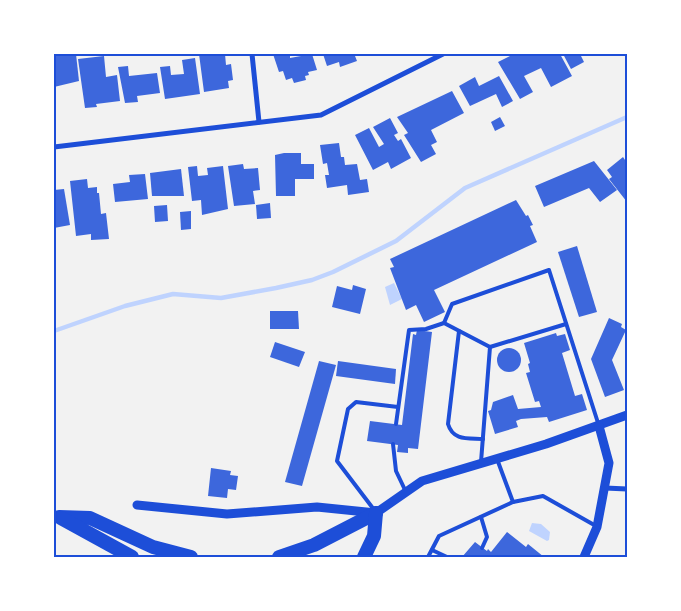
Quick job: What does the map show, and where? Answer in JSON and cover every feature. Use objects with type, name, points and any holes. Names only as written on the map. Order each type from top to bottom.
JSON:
[{"type":"highway","points":[[279,557],[314,545],[376,513]]},
{"type":"highway","points":[[364,557],[374,536],[376,513]]},
{"type":"highway","points":[[56,516],[132,557]]},
{"type":"highway","points":[[56,516],[90,518],[153,547],[191,557]]},
{"type":"street","points":[[252,54],[259,122]]},
{"type":"street","points":[[54,146],[321,115],[443,54]]},
{"type":"street","points":[[137,505],[227,514],[317,507],[376,513],[422,481],[497,459],[627,415]]},
{"type":"street","points":[[584,557],[597,527],[609,463],[599,426]]},
{"type":"street","points":[[605,488],[627,489]]},
{"type":"lane","points":[[444,323],[452,304],[549,270],[599,426]]},
{"type":"lane","points":[[396,424],[409,330],[426,329],[444,323],[490,347],[566,324]]},
{"type":"lane","points":[[459,331],[448,424],[451,432],[457,437],[483,439]]},
{"type":"lane","points":[[481,463],[490,347]]},
{"type":"lane","points":[[376,513],[337,461],[348,409],[356,402],[398,407]]},
{"type":"lane","points":[[393,444],[396,471],[406,492]]},
{"type":"lane","points":[[497,459],[513,502]]},
{"type":"lane","points":[[428,557],[439,536],[513,502],[543,496],[597,527]]},
{"type":"lane","points":[[481,517],[486,537],[482,548]]},
{"type":"lane","points":[[432,550],[447,557]]},
{"type":"water","points":[[394,283],[402,299],[390,305],[385,287]]},
{"type":"water","points":[[532,523],[541,524],[550,532],[549,540],[547,541],[529,531]]},
{"type":"building","points":[[54,54],[76,54],[79,81],[54,87]]},
{"type":"building","points":[[199,54],[225,54],[226,65],[231,64],[233,80],[228,81],[229,88],[204,92]]},
{"type":"building","points":[[273,54],[294,54],[290,55],[290,58],[312,54],[317,70],[308,72],[309,75],[305,76],[306,80],[294,83],[292,78],[286,80],[283,71],[279,72]]},
{"type":"building","points":[[323,54],[360,54],[355,56],[357,61],[340,67],[339,62],[327,66]]},
{"type":"building","points":[[514,54],[560,54],[572,76],[551,87],[541,68],[524,76],[533,92],[520,99],[498,62]]},
{"type":"building","points":[[563,54],[580,54],[584,62],[571,69]]},
{"type":"building","points":[[104,56],[106,77],[117,75],[120,101],[96,104],[97,107],[85,108],[78,59]]},
{"type":"building","points":[[195,58],[200,94],[165,99],[160,67],[170,66],[171,75],[184,74],[182,60]]},
{"type":"building","points":[[128,66],[129,76],[157,73],[160,93],[137,96],[138,102],[125,103],[118,67]]},
{"type":"building","points":[[499,76],[513,101],[502,107],[496,94],[470,106],[459,86],[475,77],[479,86]]},
{"type":"building","points":[[452,91],[464,113],[431,130],[437,142],[431,145],[436,154],[421,162],[404,135],[408,133],[397,117]]},
{"type":"building","points":[[500,117],[505,126],[495,131],[491,122]]},
{"type":"building","points":[[390,118],[398,133],[394,135],[398,141],[401,139],[411,158],[391,169],[388,162],[373,170],[355,135],[369,128],[379,147],[384,144],[373,127]]},
{"type":"building","points":[[339,143],[341,157],[344,157],[345,165],[357,164],[360,180],[367,179],[369,192],[348,195],[347,185],[327,188],[325,175],[329,175],[327,163],[323,164],[320,145]]},
{"type":"building","points":[[301,153],[301,164],[314,164],[314,179],[295,179],[295,196],[276,196],[275,155]]},
{"type":"building","points":[[623,157],[627,163],[627,202],[609,179],[612,177],[607,170]]},
{"type":"building","points":[[594,161],[617,190],[600,202],[589,188],[544,207],[535,186]]},
{"type":"building","points":[[243,164],[244,169],[258,168],[260,190],[253,191],[255,204],[234,206],[228,166]]},
{"type":"building","points":[[197,166],[198,176],[208,175],[207,168],[223,166],[228,209],[202,215],[201,200],[192,201],[188,167]]},
{"type":"building","points":[[181,169],[184,196],[152,196],[150,173]]},
{"type":"building","points":[[145,174],[148,199],[115,202],[113,184],[130,182],[129,175]]},
{"type":"building","points":[[87,179],[88,188],[97,187],[101,214],[106,213],[109,239],[91,240],[91,234],[76,236],[70,181]]},
{"type":"building","points":[[64,189],[70,225],[54,228],[54,190]]},
{"type":"building","points":[[516,200],[533,225],[530,226],[537,242],[434,290],[445,312],[424,322],[416,305],[406,310],[390,268],[394,267],[390,259]]},
{"type":"building","points":[[270,203],[271,218],[257,219],[256,205]]},
{"type":"building","points":[[167,205],[168,221],[155,222],[154,206]]},
{"type":"building","points":[[191,211],[191,229],[181,230],[180,212]]},
{"type":"building","points":[[577,246],[597,312],[579,317],[558,252]]},
{"type":"building","points":[[353,285],[366,289],[360,314],[332,307],[337,286],[352,290]]},
{"type":"building","points":[[270,311],[298,311],[299,329],[270,329]]},
{"type":"building","points":[[609,318],[622,324],[621,327],[626,330],[612,360],[624,390],[605,397],[591,359]]},
{"type":"building","points":[[417,330],[432,332],[418,449],[408,448],[408,453],[397,452],[398,445],[367,441],[370,421],[402,425],[413,334],[416,335]]},
{"type":"building","points":[[556,333],[557,336],[565,334],[570,350],[562,353],[575,396],[582,394],[587,410],[549,422],[547,417],[521,419],[516,421],[518,427],[495,434],[488,411],[491,410],[493,402],[513,395],[518,409],[541,407],[539,401],[535,402],[526,373],[530,372],[528,364],[530,363],[524,343]]},
{"type":"building","points":[[275,342],[305,352],[299,367],[270,357]]},
{"type":"building","points":[[509,348],[518,351],[521,360],[518,369],[509,372],[500,369],[497,360],[500,351]]},
{"type":"building","points":[[319,361],[336,365],[302,486],[285,482]]},
{"type":"building","points":[[338,361],[396,369],[395,384],[336,376]]},
{"type":"building","points":[[211,468],[231,471],[230,475],[238,476],[236,490],[228,489],[227,498],[208,496]]},
{"type":"building","points":[[507,532],[526,547],[528,544],[544,557],[462,557],[475,542],[491,552]]},
{"type":"waterway","points":[[54,331],[125,306],[173,294],[221,298],[312,280],[333,272],[396,241],[465,188],[627,117]]}]
